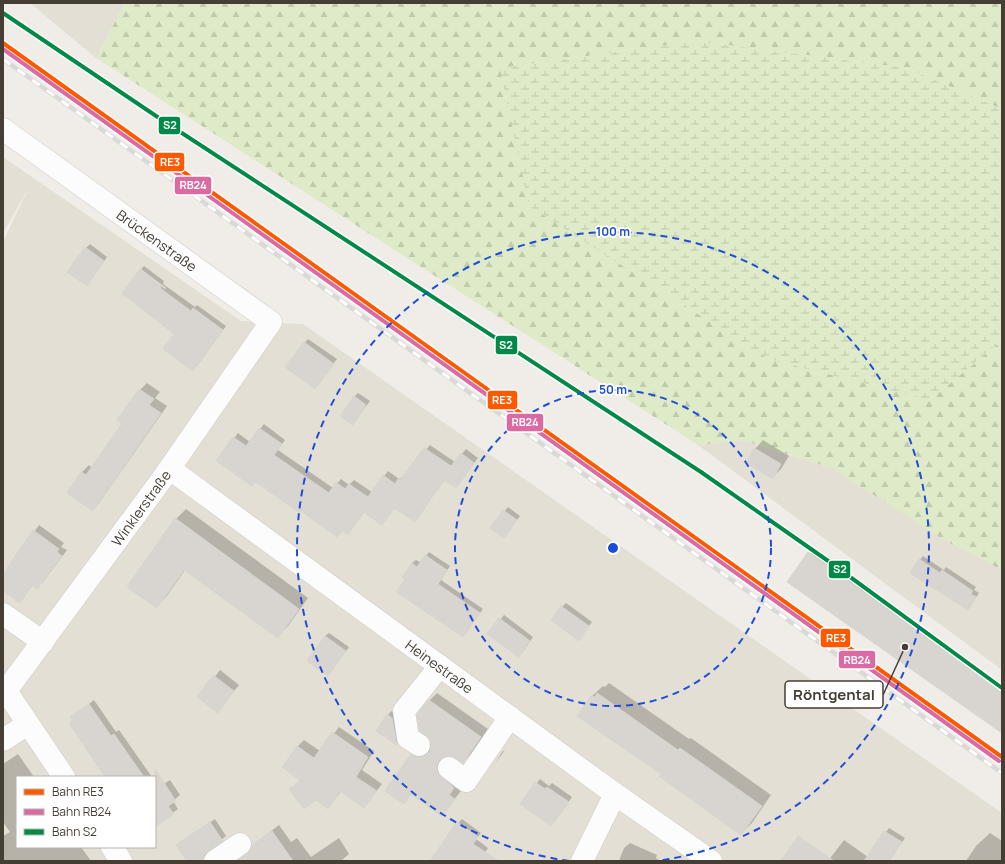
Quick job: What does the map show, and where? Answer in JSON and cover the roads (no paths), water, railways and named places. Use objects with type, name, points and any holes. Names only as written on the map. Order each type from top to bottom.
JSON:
[{"type":"street","name":"Brückenstraße","points":[[3,129],[271,322]]},
{"type":"street","name":"Winklerstraße","points":[[5,691],[43,642],[170,469],[271,322]]},
{"type":"street","name":"Heinestraße","points":[[170,469],[615,794],[711,861]]},
{"type":"street","points":[[3,614],[43,642]]},
{"type":"street","points":[[418,745],[408,738],[404,711],[440,666]]},
{"type":"street","points":[[5,691],[63,776]]},
{"type":"street","points":[[449,768],[466,780],[510,717]]},
{"type":"street","points":[[3,740],[28,724]]},
{"type":"street","points":[[582,861],[615,794]]},
{"type":"street","points":[[215,861],[240,844]]},
{"type":"street","points":[[113,848],[121,861]]},
{"type":"railway","points":[[3,59],[1002,773]]},
{"type":"rail line","name":"S2","points":[[3,13],[165,122],[701,472],[831,563],[1002,688]]},
{"type":"rail line","name":"RE3","points":[[3,43],[1002,757]]},
{"type":"rail line","name":"RB24","points":[[3,49],[999,761]]},
{"type":"place","name":"Röntgental","points":[[905,647]]}]
